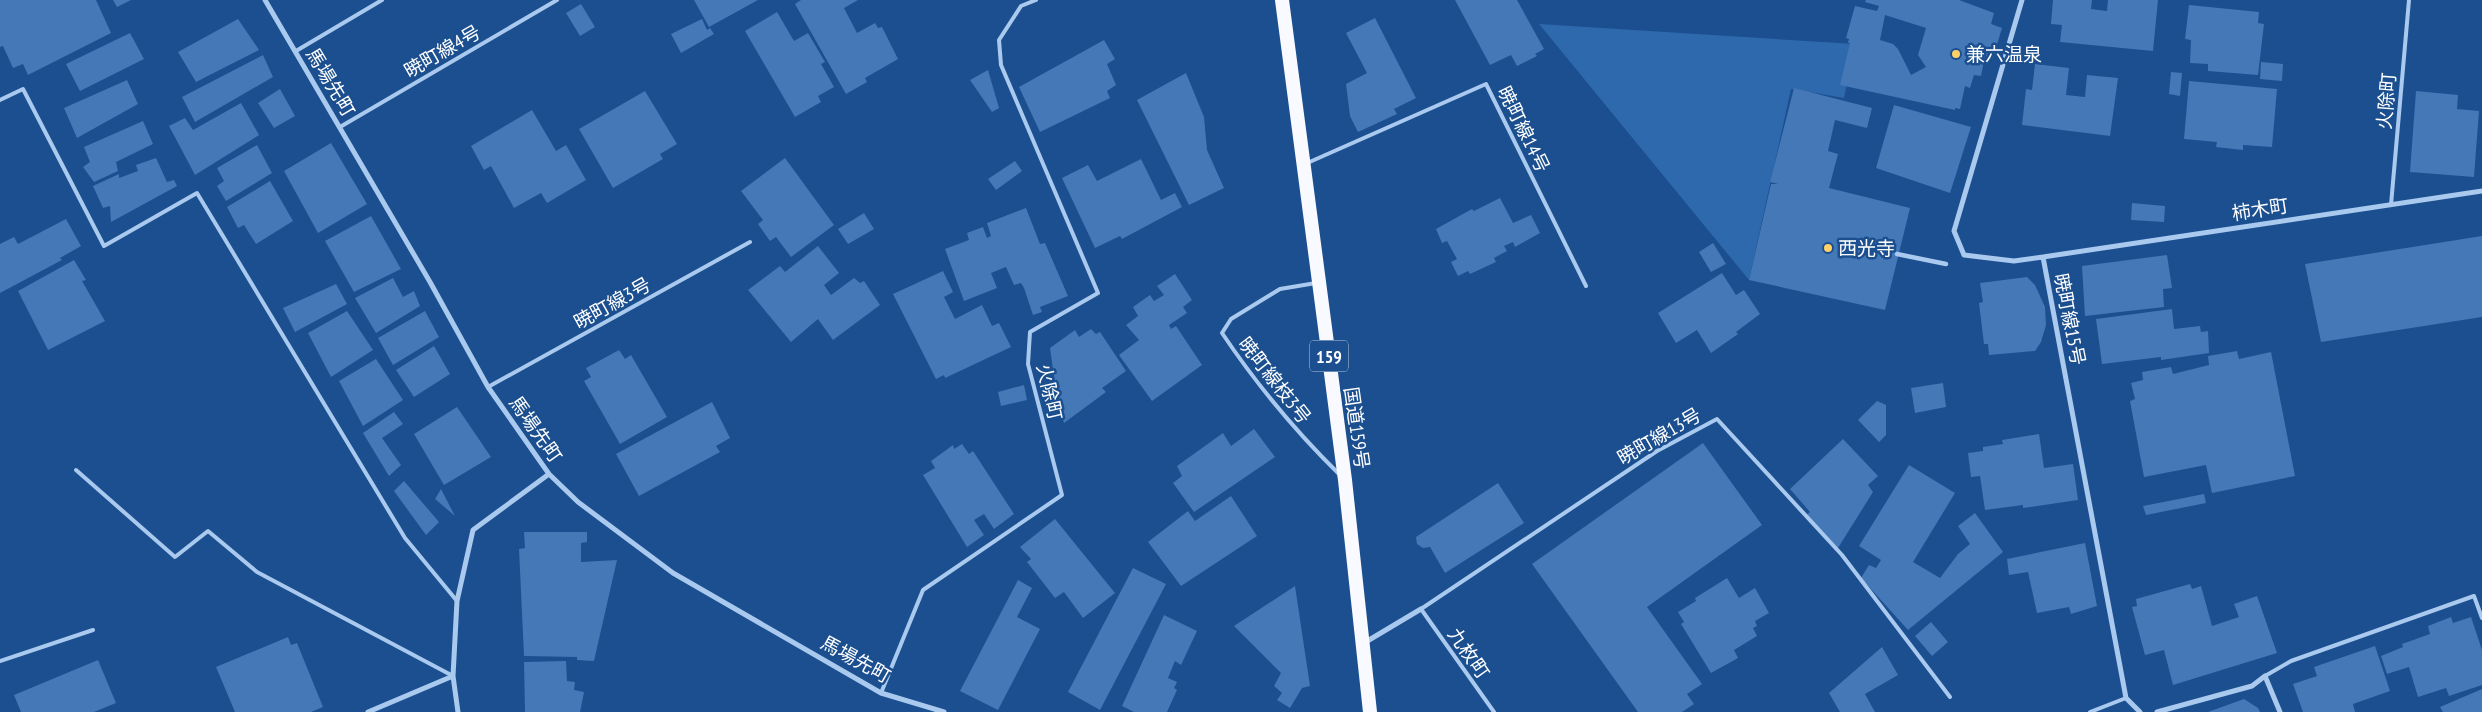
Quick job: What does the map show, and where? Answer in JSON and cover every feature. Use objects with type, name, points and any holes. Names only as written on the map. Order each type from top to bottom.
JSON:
[{"type":"highway","name":"国道159号","points":[[1282,0],[1345,480],[1370,712]]},
{"type":"street","name":"馬場先町","points":[[265,0],[340,127],[488,388],[549,474],[578,502],[673,572],[881,692],[944,712]]},
{"type":"street","name":"暁町線15号","points":[[2022,0],[1954,231],[1964,254],[2014,261],[2043,257],[2126,698]]},
{"type":"street","name":"柿木町","points":[[2043,257],[2482,191]]},
{"type":"street","points":[[1897,254],[1946,264]]},
{"type":"street","points":[[458,712],[453,676],[457,601],[473,530],[549,474]]},
{"type":"street","name":"暁町線13号","points":[[1363,643],[1421,609]]},
{"type":"street","points":[[368,712],[453,676]]},
{"type":"street","points":[[2157,712],[2252,686],[2265,676],[2280,712]]},
{"type":"street","points":[[2126,698],[2140,712]]},
{"type":"lane","points":[[296,51],[382,0]]},
{"type":"lane","name":"暁町線4号","points":[[340,127],[557,0]]},
{"type":"lane","name":"火除町","points":[[881,692],[923,590],[1062,495],[1028,364],[1030,332],[1098,293],[1001,65],[999,40],[1021,6],[1036,0]]},
{"type":"lane","name":"火除町","points":[[2391,205],[2409,0]]},
{"type":"lane","name":"暁町線14号","points":[[1303,165],[1486,84],[1586,286]]},
{"type":"lane","points":[[0,100],[23,89],[104,246],[197,193],[405,538],[457,601]]},
{"type":"lane","name":"暁町線3号","points":[[488,388],[750,242]]},
{"type":"lane","name":"暁町線枝3号","points":[[1319,282],[1280,289],[1231,319],[1222,333],[1248,372],[1294,429],[1345,480]]},
{"type":"lane","name":"暁町線13号","points":[[1421,609],[1657,452],[1717,419],[1842,555],[1950,697]]},
{"type":"lane","points":[[76,470],[175,557],[208,531],[258,572],[453,676]]},
{"type":"lane","points":[[2265,676],[2290,661],[2474,596],[2482,618]]},
{"type":"lane","name":"九枚町","points":[[1421,609],[1494,712]]},
{"type":"lane","points":[[0,661],[93,630]]},
{"type":"lane","points":[[2090,712],[2126,698]]},
{"type":"shaded area","points":[[1539,24],[1855,44],[1844,98],[1791,89],[1749,280]]},
{"type":"building","points":[[0,0],[96,0],[111,33],[28,75],[23,64],[13,68],[3,46],[0,47]]},
{"type":"building","points":[[113,0],[131,0],[117,7]]},
{"type":"building","points":[[694,0],[758,0],[709,27]]},
{"type":"building","points":[[801,0],[858,0],[844,8],[857,33],[875,23],[878,28],[882,27],[898,59],[865,78],[867,82],[846,94],[795,4]]},
{"type":"building","points":[[1455,0],[1517,0],[1544,49],[1535,54],[1537,56],[1517,66],[1511,55],[1490,65]]},
{"type":"building","name":"兼六温泉","points":[[1866,0],[1959,0],[1994,13],[1991,24],[2002,28],[1993,58],[1985,56],[1981,76],[1974,75],[1970,88],[1965,86],[1960,109],[1955,108],[1955,110],[1840,85],[1850,43],[1848,43],[1849,39],[1846,38],[1855,6],[1877,11],[1879,6],[1865,2]],"holes":[[[1885,15],[1926,28],[1918,55],[1926,67],[1911,75],[1898,49],[1893,44],[1880,40]]]},
{"type":"building","points":[[2053,0],[2092,0],[2091,9],[2107,11],[2108,0],[2158,0],[2153,51],[2060,42],[2062,25],[2051,24]]},
{"type":"building","points":[[581,4],[595,27],[580,36],[566,13]]},
{"type":"building","points":[[2189,5],[2259,12],[2258,23],[2264,24],[2258,75],[2208,71],[2208,64],[2190,63],[2191,40],[2185,39]]},
{"type":"building","points":[[777,12],[794,41],[808,33],[825,62],[821,64],[834,87],[818,96],[821,102],[795,117],[745,31]]},
{"type":"building","points":[[1375,18],[1416,98],[1394,109],[1397,114],[1358,132],[1350,116],[1346,84],[1367,73],[1346,33]]},
{"type":"building","points":[[238,19],[259,50],[196,82],[178,52]]},
{"type":"building","points":[[702,19],[707,30],[710,28],[714,34],[681,53],[671,34]]},
{"type":"building","points":[[130,33],[144,59],[80,91],[66,64]]},
{"type":"building","points":[[1104,40],[1115,59],[1107,64],[1116,85],[1107,91],[1110,98],[1040,132],[1019,87]]},
{"type":"building","points":[[263,55],[273,77],[195,122],[182,97]]},
{"type":"building","points":[[2261,62],[2283,64],[2282,81],[2260,79]]},
{"type":"building","points":[[2035,64],[2069,68],[2066,95],[2085,97],[2087,75],[2118,78],[2110,136],[2022,125],[2026,89],[2032,90]]},
{"type":"building","points":[[988,70],[999,108],[992,112],[970,80]]},
{"type":"building","points":[[2171,72],[2182,73],[2180,96],[2169,94]]},
{"type":"building","points":[[1186,73],[1204,117],[1207,150],[1224,188],[1189,205],[1137,100]]},
{"type":"building","points":[[127,80],[138,104],[77,138],[64,108]]},
{"type":"building","points":[[2189,81],[2277,89],[2272,147],[2243,145],[2243,150],[2216,147],[2217,142],[2184,139]]},
{"type":"building","name":"西光寺","points":[[1794,88],[1872,108],[1867,128],[1835,120],[1828,151],[1838,154],[1829,188],[1910,208],[1885,310],[1749,280],[1771,184],[1778,184],[1770,182]]},
{"type":"building","points":[[280,89],[295,116],[274,128],[258,103]]},
{"type":"building","points":[[645,91],[677,144],[660,154],[663,159],[613,188],[579,129]]},
{"type":"building","points":[[2416,91],[2458,95],[2457,109],[2479,111],[2474,177],[2410,172]]},
{"type":"building","points":[[241,103],[259,135],[195,175],[169,126],[185,118],[193,130]]},
{"type":"building","points":[[1894,105],[1971,127],[1950,193],[1876,168]]},
{"type":"building","points":[[532,110],[556,151],[566,145],[586,180],[547,203],[541,193],[514,208],[491,166],[484,170],[471,146]]},
{"type":"building","points":[[143,121],[153,144],[116,162],[118,171],[94,182],[83,167],[90,162],[84,147]]},
{"type":"building","points":[[331,143],[367,204],[318,233],[284,171]]},
{"type":"building","points":[[257,145],[272,173],[226,201],[217,186],[224,181],[217,168]]},
{"type":"building","points":[[156,158],[167,182],[174,180],[177,186],[111,222],[110,206],[103,208],[93,186],[119,174],[119,178],[138,171],[136,165]]},
{"type":"building","points":[[785,158],[834,225],[791,257],[776,237],[770,241],[758,224],[763,220],[741,191]]},
{"type":"building","points":[[1141,159],[1161,200],[1175,193],[1182,207],[1122,239],[1120,236],[1095,248],[1062,178],[1088,165],[1097,181]]},
{"type":"building","points":[[1015,161],[1022,171],[996,190],[988,179]]},
{"type":"building","points":[[270,181],[293,221],[256,244],[244,225],[238,228],[227,207]]},
{"type":"building","points":[[1500,198],[1513,223],[1531,215],[1540,233],[1515,247],[1513,242],[1504,246],[1507,251],[1494,258],[1496,262],[1470,274],[1468,271],[1458,276],[1451,262],[1457,259],[1447,241],[1442,243],[1436,229],[1472,209],[1474,211]]},
{"type":"building","points":[[2132,203],[2165,206],[2164,222],[2131,220]]},
{"type":"building","points":[[1026,208],[1040,244],[1045,243],[1068,296],[1040,307],[1042,312],[1033,315],[1024,288],[1021,283],[1014,285],[1006,267],[991,273],[997,288],[964,301],[945,249],[969,240],[967,233],[983,227],[987,238],[991,236],[987,223]]},
{"type":"building","points":[[864,213],[874,229],[848,244],[838,229]]},
{"type":"building","points":[[371,216],[401,269],[354,292],[325,241]]},
{"type":"building","points":[[66,219],[81,246],[60,258],[62,260],[0,293],[0,244],[14,237],[18,244]]},
{"type":"building","points":[[2482,236],[2482,317],[2321,342],[2305,264]]},
{"type":"building","points":[[1713,243],[1726,264],[1711,272],[1699,252]]},
{"type":"building","points":[[818,246],[839,273],[824,285],[831,295],[854,278],[860,283],[864,281],[880,305],[833,340],[818,319],[791,342],[748,290],[780,266],[785,272]]},
{"type":"building","points":[[2167,255],[2172,288],[2163,289],[2164,307],[2085,316],[2082,266]]},
{"type":"building","points":[[74,260],[86,280],[82,281],[105,321],[48,350],[18,291]]},
{"type":"building","points":[[943,271],[953,292],[944,297],[955,319],[982,305],[992,326],[999,323],[1011,347],[945,378],[944,375],[936,379],[893,294]]},
{"type":"building","points":[[1722,273],[1736,295],[1744,290],[1760,314],[1736,332],[1738,334],[1711,353],[1697,330],[1676,343],[1658,313]]},
{"type":"building","points":[[1175,274],[1192,300],[1183,307],[1187,313],[1169,325],[1171,329],[1176,326],[1202,365],[1152,401],[1119,355],[1139,340],[1126,325],[1138,316],[1133,307],[1150,295],[1154,301],[1164,295],[1157,286]]},
{"type":"building","points":[[2027,277],[2035,285],[2045,307],[2046,325],[2041,342],[2035,351],[1989,355],[1988,344],[1984,344],[1979,303],[1983,302],[1980,283]]},
{"type":"building","points":[[393,278],[403,297],[414,291],[420,306],[376,333],[355,298]]},
{"type":"building","points":[[336,284],[347,304],[295,332],[283,308]]},
{"type":"building","points":[[2172,309],[2174,329],[2200,326],[2201,332],[2208,331],[2209,353],[2161,360],[2161,357],[2102,364],[2096,319]]},
{"type":"building","points":[[347,311],[373,350],[331,377],[308,333]]},
{"type":"building","points":[[425,311],[439,337],[393,365],[378,338]]},
{"type":"building","points":[[1091,329],[1096,334],[1100,332],[1126,371],[1102,388],[1106,392],[1064,423],[1057,398],[1050,348],[1075,330],[1079,337]]},
{"type":"building","points":[[434,346],[450,374],[414,397],[396,370]]},
{"type":"building","points":[[619,350],[625,359],[631,355],[667,417],[620,444],[584,381],[591,377],[586,368]]},
{"type":"building","points":[[2237,351],[2239,359],[2271,352],[2295,476],[2212,493],[2206,465],[2144,477],[2130,401],[2135,399],[2131,383],[2143,380],[2142,372],[2171,367],[2173,374],[2209,365],[2208,356]]},
{"type":"building","points":[[376,359],[403,400],[363,426],[339,381]]},
{"type":"building","points":[[1943,383],[1946,407],[1915,413],[1911,388]]},
{"type":"building","points":[[1024,385],[1027,400],[1001,406],[998,392]]},
{"type":"building","points":[[1877,401],[1886,405],[1886,435],[1879,442],[1858,420]]},
{"type":"building","points":[[712,402],[730,438],[716,446],[720,452],[639,496],[616,454]]},
{"type":"building","points":[[457,407],[491,457],[444,485],[414,434]]},
{"type":"building","points":[[394,412],[403,424],[382,438],[401,465],[389,476],[363,433]]},
{"type":"building","points":[[1254,429],[1275,457],[1194,512],[1173,483],[1182,476],[1177,466],[1223,433],[1231,446]]},
{"type":"building","points":[[2039,434],[2044,468],[2073,464],[2078,500],[2023,508],[2023,505],[1985,510],[1980,476],[1971,477],[1968,453],[1983,451],[1983,447],[2003,444],[2002,440]]},
{"type":"building","points":[[1843,439],[1878,476],[1868,485],[1873,492],[1838,548],[1805,516],[1810,512],[1790,489]]},
{"type":"building","points":[[1703,443],[1762,525],[1647,607],[1702,684],[1687,694],[1694,704],[1682,712],[1638,712],[1532,564]]},
{"type":"building","points":[[962,444],[969,454],[973,451],[1014,514],[994,529],[984,514],[974,520],[984,535],[967,547],[923,475],[935,468],[931,461],[953,445],[954,449]]},
{"type":"building","points":[[1909,465],[1955,493],[1913,562],[1940,578],[1958,554],[1970,544],[1958,526],[1975,513],[2003,552],[1908,630],[1861,578],[1869,565],[1876,568],[1881,560],[1859,546]]},
{"type":"building","points":[[404,481],[439,522],[426,535],[394,491]]},
{"type":"building","points":[[1498,483],[1524,523],[1445,573],[1430,547],[1423,548],[1417,544],[1416,537]]},
{"type":"building","points":[[441,489],[455,516],[435,499]]},
{"type":"building","points":[[2204,494],[2206,503],[2146,515],[2143,506]]},
{"type":"building","points":[[1231,496],[1257,536],[1181,586],[1148,542],[1188,511],[1195,521]]},
{"type":"building","points":[[1055,519],[1115,593],[1083,618],[1064,592],[1055,598],[1027,562],[1031,559],[1020,547]]},
{"type":"building","points":[[524,532],[587,532],[587,542],[581,543],[581,562],[617,560],[594,661],[577,660],[577,657],[524,656],[519,549],[525,548]]},
{"type":"building","points":[[2085,543],[2097,606],[2071,614],[2069,607],[2037,613],[2028,572],[2009,575],[2007,559]]},
{"type":"building","points":[[1133,568],[1166,584],[1100,710],[1068,692]]},
{"type":"building","points":[[1727,578],[1739,598],[1755,588],[1769,613],[1755,621],[1757,626],[1753,628],[1757,636],[1734,650],[1738,658],[1711,673],[1681,624],[1684,622],[1678,612],[1696,601],[1695,598]]},
{"type":"building","points":[[1018,580],[1032,588],[1017,617],[1040,629],[998,710],[960,691]]},
{"type":"building","points":[[2190,584],[2192,589],[2201,586],[2212,626],[2239,617],[2234,604],[2257,596],[2277,653],[2173,685],[2164,650],[2145,655],[2132,607],[2137,606],[2136,599]]},
{"type":"building","points":[[1295,586],[1310,686],[1302,688],[1290,708],[1277,700],[1282,693],[1274,686],[1281,673],[1234,626]]},
{"type":"building","points":[[1164,615],[1197,631],[1181,665],[1175,661],[1168,678],[1177,682],[1174,688],[1177,690],[1167,712],[1134,712],[1122,706]]},
{"type":"building","points":[[2451,617],[2453,623],[2471,617],[2482,650],[2482,685],[2449,696],[2446,688],[2418,697],[2409,667],[2387,674],[2381,656],[2403,647],[2402,644],[2430,634],[2428,626]]},
{"type":"building","points":[[1931,622],[1948,642],[1932,656],[1915,636]]},
{"type":"building","points":[[288,637],[291,645],[297,643],[323,707],[311,712],[235,712],[216,667]]},
{"type":"building","points":[[2375,646],[2390,691],[2353,704],[2355,712],[2303,712],[2293,684],[2317,676],[2314,667]]},
{"type":"building","points":[[1882,647],[1898,675],[1865,694],[1875,712],[1840,712],[1829,693]]},
{"type":"building","points":[[98,660],[116,703],[94,712],[21,712],[14,695]]},
{"type":"building","points":[[566,661],[567,681],[575,682],[574,690],[584,692],[580,712],[525,712],[524,662]]},
{"type":"building","points":[[2482,689],[2482,712],[2443,712],[2440,707]]},
{"type":"building","points":[[2244,699],[2258,708],[2260,712],[2208,712]]},
{"type":"place","name":"兼六温泉","points":[[1956,54]]},
{"type":"place","name":"西光寺","points":[[1828,248]]}]
